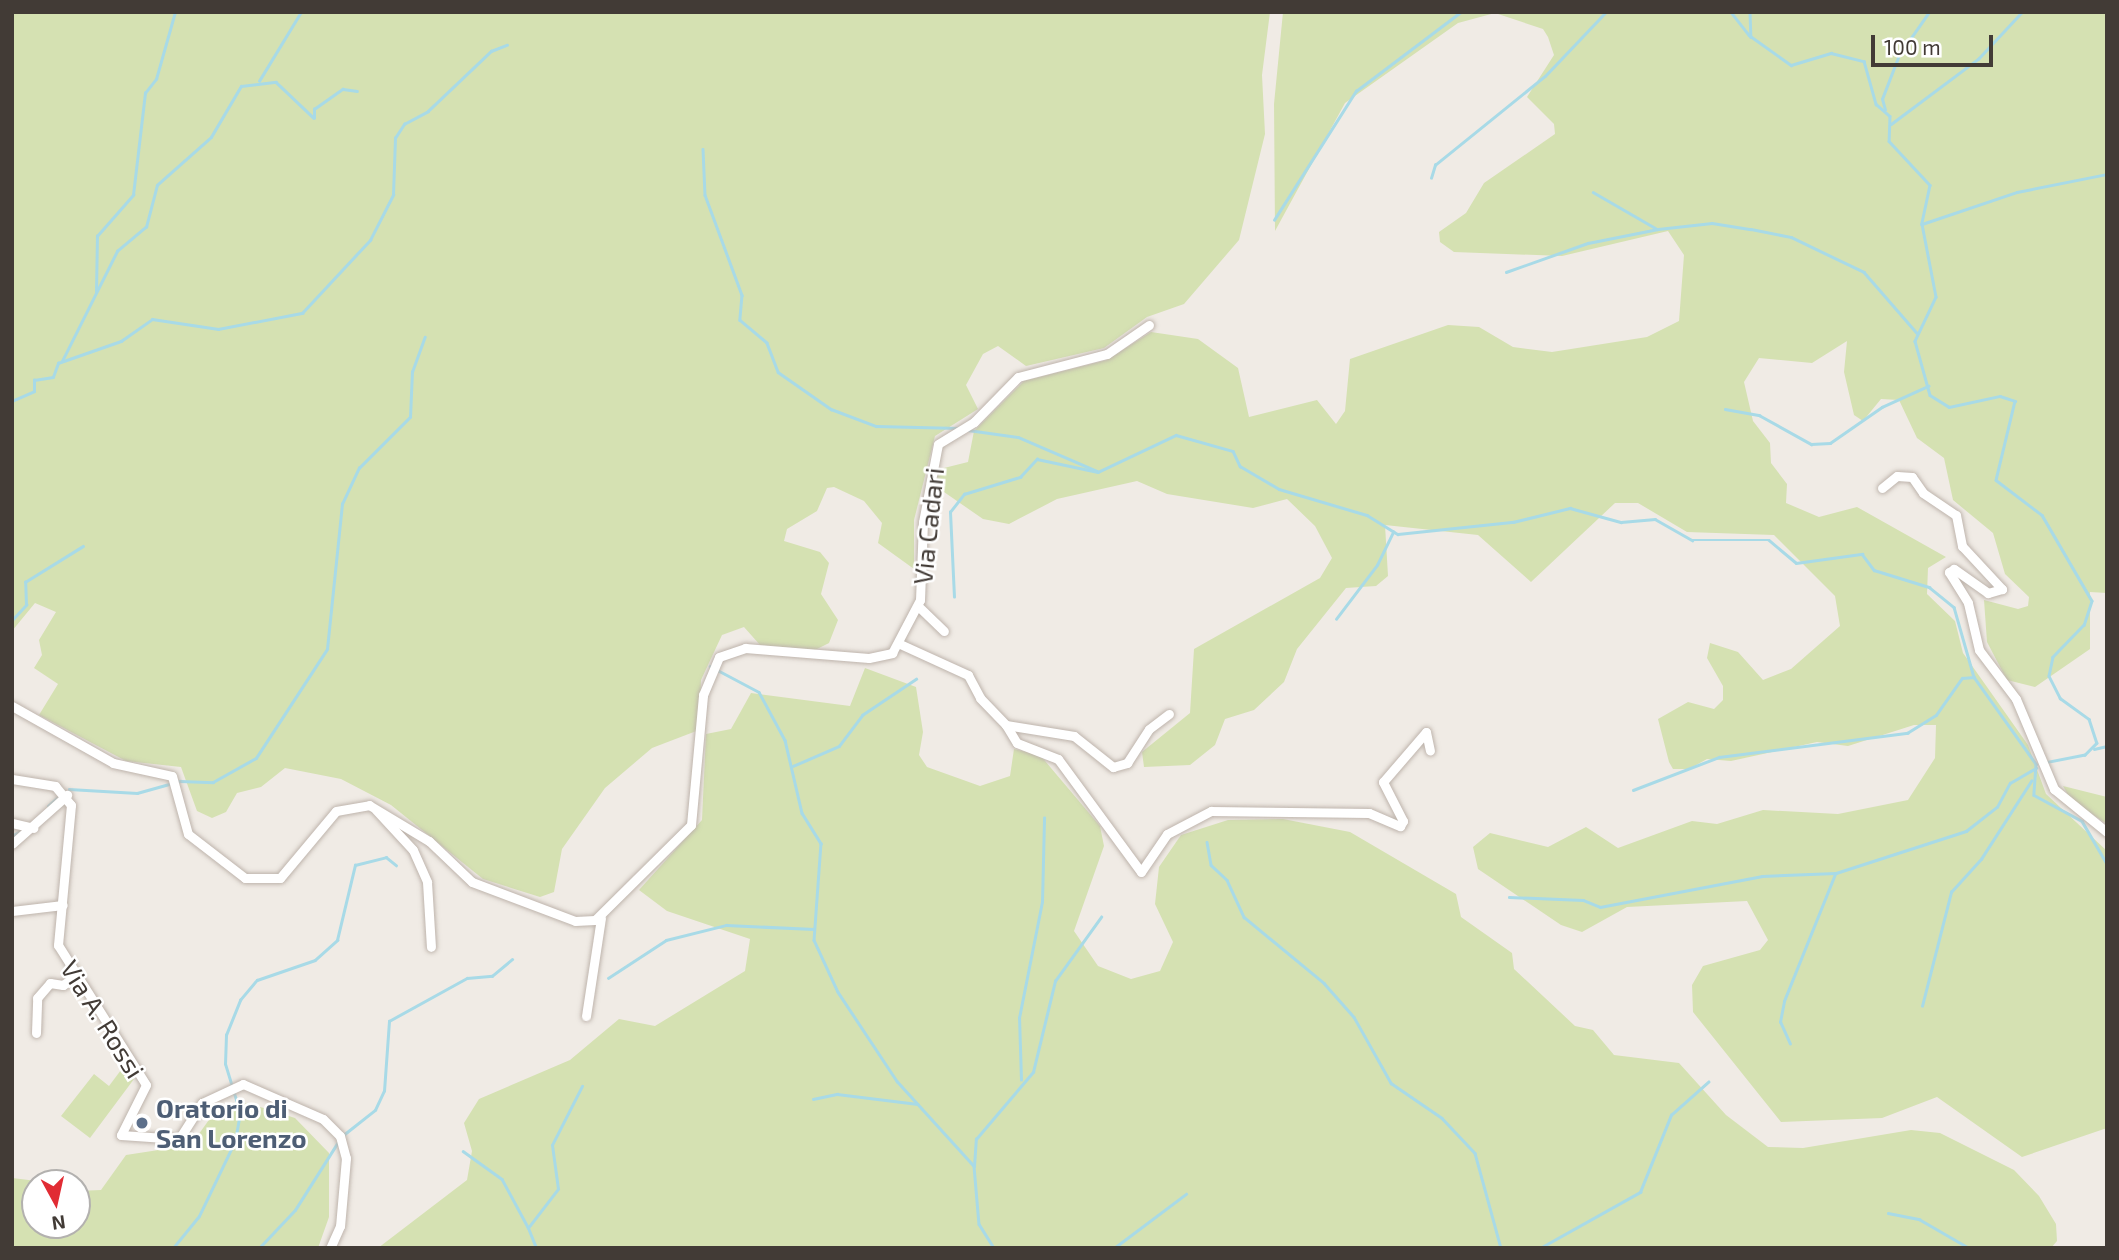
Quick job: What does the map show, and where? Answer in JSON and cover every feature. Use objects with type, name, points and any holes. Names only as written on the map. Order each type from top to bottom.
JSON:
[{"type":"street","name":"Via Cadari","points":[[900,644],[918,606],[923,522],[938,444],[974,422],[1018,377],[1107,354],[1149,325]]},
{"type":"street","points":[[1882,488],[1897,476],[1912,477],[1923,493],[1956,515],[1962,546],[2002,589],[1989,593],[1954,569],[1949,572],[1968,603],[1979,650],[2016,699],[2054,789],[2107,832]]},
{"type":"street","name":"Via Cadari","points":[[918,606],[944,631]]},
{"type":"street","points":[[12,706],[113,763],[162,770],[176,783],[188,834],[234,874],[264,881],[287,873],[336,811],[369,805],[429,841],[472,882],[575,921],[601,918],[691,825],[703,695],[719,657],[745,648],[878,658],[900,644],[968,674],[980,698],[1006,725],[1017,743],[1058,759],[1142,872],[1167,834],[1212,811],[1368,813],[1400,826],[1404,821],[1382,785],[1426,732],[1430,751]]},
{"type":"street","points":[[1006,725],[1074,736],[1116,768],[1169,714]]},
{"type":"street","points":[[12,779],[47,784],[67,795],[12,844]]},
{"type":"street","name":"Via A. Rossi","points":[[67,795],[72,818],[58,945],[142,1074],[146,1093],[125,1116],[121,1135],[179,1139],[202,1103],[243,1084],[323,1119],[340,1136],[346,1158],[340,1226],[330,1248]]},
{"type":"street","points":[[369,805],[413,850],[428,882],[430,947]]},
{"type":"street","points":[[12,823],[33,828]]},
{"type":"street","points":[[12,911],[63,905]]},
{"type":"street","points":[[586,1016],[599,966],[601,918]]},
{"type":"street","points":[[36,1033],[37,998],[50,983],[63,985],[77,975]]},
{"type":"green space","points":[[12,12],[1270,12],[1262,75],[1265,134],[1239,240],[1184,304],[1147,317],[1104,348],[1026,366],[998,346],[983,354],[966,385],[978,409],[935,436],[914,520],[914,569],[878,543],[882,523],[864,501],[834,487],[827,488],[817,511],[787,529],[784,541],[820,552],[829,563],[821,594],[838,620],[829,643],[815,650],[760,645],[744,627],[722,635],[701,680],[699,730],[652,748],[605,788],[562,849],[554,892],[540,897],[483,879],[391,805],[341,779],[285,768],[261,787],[237,793],[226,812],[212,818],[197,811],[181,767],[126,761],[39,715],[58,684],[34,668],[42,655],[39,640],[56,612],[35,603],[12,631]]},
{"type":"green space","points":[[1283,12],[2107,12],[2107,593],[2090,592],[2090,649],[2035,687],[2007,680],[1987,642],[1984,600],[2018,609],[2028,606],[2029,597],[2005,574],[1993,533],[1953,500],[1944,458],[1917,438],[1899,400],[1881,399],[1863,421],[1854,415],[1844,372],[1847,341],[1812,363],[1759,358],[1744,382],[1753,421],[1770,443],[1771,463],[1787,484],[1786,503],[1819,517],[1857,507],[1946,557],[1928,568],[1927,594],[1955,621],[1963,653],[2028,745],[2046,794],[2107,851],[2107,1128],[2022,1157],[1937,1097],[1882,1118],[1781,1122],[1693,1012],[1692,985],[1703,966],[1760,950],[1768,940],[1747,901],[1627,907],[1582,932],[1561,925],[1478,869],[1473,847],[1490,833],[1548,847],[1586,827],[1618,848],[1692,821],[1717,824],[1763,810],[1838,814],[1908,800],[1935,758],[1936,725],[1914,725],[1848,746],[1817,742],[1731,761],[1707,759],[1689,769],[1673,769],[1669,762],[1658,719],[1688,702],[1714,709],[1723,700],[1723,686],[1707,658],[1710,643],[1738,652],[1763,680],[1791,669],[1840,626],[1835,596],[1774,535],[1687,532],[1638,503],[1615,503],[1531,582],[1478,535],[1385,525],[1388,576],[1376,586],[1346,588],[1297,649],[1284,682],[1254,710],[1225,719],[1215,745],[1190,765],[1144,767],[1142,752],[1190,713],[1194,649],[1320,578],[1332,558],[1315,526],[1287,499],[1253,508],[1167,494],[1137,481],[1057,499],[1009,524],[983,519],[931,483],[944,468],[968,462],[974,431],[1024,381],[1107,360],[1151,332],[1198,339],[1238,368],[1249,417],[1317,400],[1336,424],[1345,411],[1350,359],[1448,325],[1479,327],[1513,347],[1552,352],[1647,337],[1679,321],[1684,255],[1668,231],[1562,256],[1454,252],[1440,242],[1439,232],[1466,213],[1484,183],[1555,134],[1554,124],[1527,97],[1554,55],[1548,37],[1543,29],[1495,13],[1458,23],[1345,103],[1275,231],[1274,104]]},
{"type":"green space","points":[[865,668],[916,687],[923,732],[919,755],[927,767],[980,786],[1010,776],[1014,749],[1040,755],[1100,826],[1104,846],[1074,931],[1098,966],[1131,979],[1160,971],[1173,942],[1155,904],[1159,867],[1181,835],[1228,820],[1283,819],[1350,832],[1456,894],[1461,917],[1512,953],[1514,969],[1575,1026],[1593,1030],[1614,1055],[1679,1063],[1726,1115],[1768,1147],[1803,1148],[1911,1130],[1940,1133],[2014,1170],[2039,1196],[2056,1224],[2057,1241],[2051,1248],[378,1248],[467,1180],[472,1151],[464,1123],[479,1099],[570,1060],[619,1019],[655,1026],[745,971],[750,939],[667,911],[639,890],[702,820],[706,734],[731,729],[751,693],[850,706]]},
{"type":"green space","points":[[2063,786],[2107,797],[2107,824],[2071,800]]},
{"type":"green space","points":[[121,1070],[134,1079],[90,1138],[61,1116],[94,1074],[109,1086]]},
{"type":"green space","points":[[248,1103],[295,1118],[329,1153],[329,1217],[318,1248],[12,1248],[12,1178],[21,1179],[21,1239],[91,1239],[91,1190],[101,1190],[126,1155],[191,1145],[216,1110]]},
{"type":"waterway","points":[[96,292],[97,236],[133,195],[145,93],[156,79],[175,12]]},
{"type":"waterway","points":[[259,81],[301,12]]},
{"type":"waterway","points":[[1274,220],[1356,91],[1461,12]]},
{"type":"waterway","points":[[1431,178],[1435,165],[1545,76],[1606,12]]},
{"type":"waterway","points":[[1731,12],[1749,35],[1791,65],[1831,53],[1864,61],[1876,104],[1890,116],[1889,141],[1930,185],[1922,224],[1936,297],[1915,341],[1930,395],[1949,407],[2000,396],[2015,401],[1996,480],[2042,515],[2092,601],[2084,625],[2053,657],[2049,676],[2060,698],[2089,719],[2097,743],[2085,755],[2044,763]]},
{"type":"waterway","points":[[1750,12],[1751,37]]},
{"type":"waterway","points":[[1885,110],[1882,99],[1899,55],[1929,12]]},
{"type":"waterway","points":[[1891,124],[1978,59],[2022,12]]},
{"type":"waterway","points":[[12,401],[34,391],[34,380],[53,377],[58,363],[121,341],[152,319],[218,329],[302,313],[370,240],[393,195],[395,138],[404,124],[428,111],[491,51],[507,45]]},
{"type":"waterway","points":[[62,361],[117,251],[146,227],[157,185],[211,137],[241,86],[276,82],[314,118],[314,109],[343,89],[357,91]]},
{"type":"waterway","points":[[703,149],[705,195],[742,295],[740,320],[767,343],[778,372],[831,409],[876,426],[959,428]]},
{"type":"waterway","points":[[1922,224],[2017,192],[2107,174]]},
{"type":"waterway","points":[[1593,192],[1657,229]]},
{"type":"waterway","points":[[1506,272],[1588,243],[1658,229],[1712,223],[1791,237],[1864,272],[1917,333]]},
{"type":"waterway","points":[[69,789],[137,793],[180,781],[213,782],[256,758],[327,649],[342,504],[359,468],[410,417],[412,372],[425,337]]},
{"type":"waterway","points":[[1725,409],[1759,415],[1811,444],[1830,443],[1882,407],[1928,386]]},
{"type":"waterway","points":[[968,430],[1018,437],[1097,471]]},
{"type":"waterway","points":[[954,597],[950,512],[964,494],[1020,477],[1037,459],[1098,472],[1176,435],[1233,451],[1240,466],[1279,489],[1367,515],[1398,534],[1513,522],[1570,508],[1621,522],[1655,519],[1692,540],[1769,540],[1796,563],[1862,554],[1874,570],[1929,587],[1954,607],[1974,677],[2036,764],[2034,795],[2082,821],[2107,864]]},
{"type":"waterway","points":[[1336,619],[1377,565],[1393,532]]},
{"type":"waterway","points":[[12,620],[26,605],[25,582],[83,546]]},
{"type":"waterway","points":[[710,666],[759,692],[785,740],[802,813],[821,843],[814,940],[838,992],[897,1081],[974,1166],[979,1224],[994,1248]]},
{"type":"waterway","points":[[1633,790],[1719,757],[1907,733],[1936,715],[1962,678],[1974,677]]},
{"type":"waterway","points":[[793,766],[839,746],[862,715],[916,679]]},
{"type":"waterway","points":[[2094,749],[2107,746]]},
{"type":"waterway","points":[[1509,897],[1583,900],[1600,907],[1762,876],[1836,873],[1966,831],[1997,807],[2010,783],[2036,768]]},
{"type":"waterway","points":[[1922,1006],[1951,892],[1981,859],[2031,781]]},
{"type":"waterway","points":[[48,806],[59,796]]},
{"type":"waterway","points":[[1021,1080],[1019,1018],[1042,902],[1044,818]]},
{"type":"waterway","points":[[12,836],[20,831]]},
{"type":"waterway","points":[[1207,842],[1211,865],[1227,880],[1244,917],[1324,983],[1354,1017],[1391,1083],[1442,1118],[1475,1153],[1501,1248]]},
{"type":"waterway","points":[[173,1248],[199,1216],[235,1141],[240,1113],[225,1064],[226,1035],[240,1000],[257,980],[315,960],[337,940],[355,865],[386,857],[396,865]]},
{"type":"waterway","points":[[1790,1044],[1780,1022],[1784,1001],[1835,874]]},
{"type":"waterway","points":[[974,1166],[976,1139],[1033,1072],[1055,981],[1101,917]]},
{"type":"waterway","points":[[608,978],[666,940],[726,925],[814,929]]},
{"type":"waterway","points":[[342,1136],[375,1110],[384,1091],[389,1021],[467,978],[492,976],[512,959]]},
{"type":"waterway","points":[[1540,1248],[1640,1192],[1671,1115],[1708,1082]]},
{"type":"waterway","points":[[536,1248],[528,1228],[558,1189],[552,1145],[582,1086]]},
{"type":"waterway","points":[[813,1099],[837,1094],[917,1104]]},
{"type":"waterway","points":[[259,1248],[295,1210],[338,1142]]},
{"type":"waterway","points":[[463,1151],[502,1179],[528,1227]]},
{"type":"waterway","points":[[1114,1248],[1186,1194]]},
{"type":"waterway","points":[[1888,1213],[1919,1219],[1969,1248]]},
{"type":"place","name":"Oratorio di San Lorenzo","points":[[142,1123]]}]
